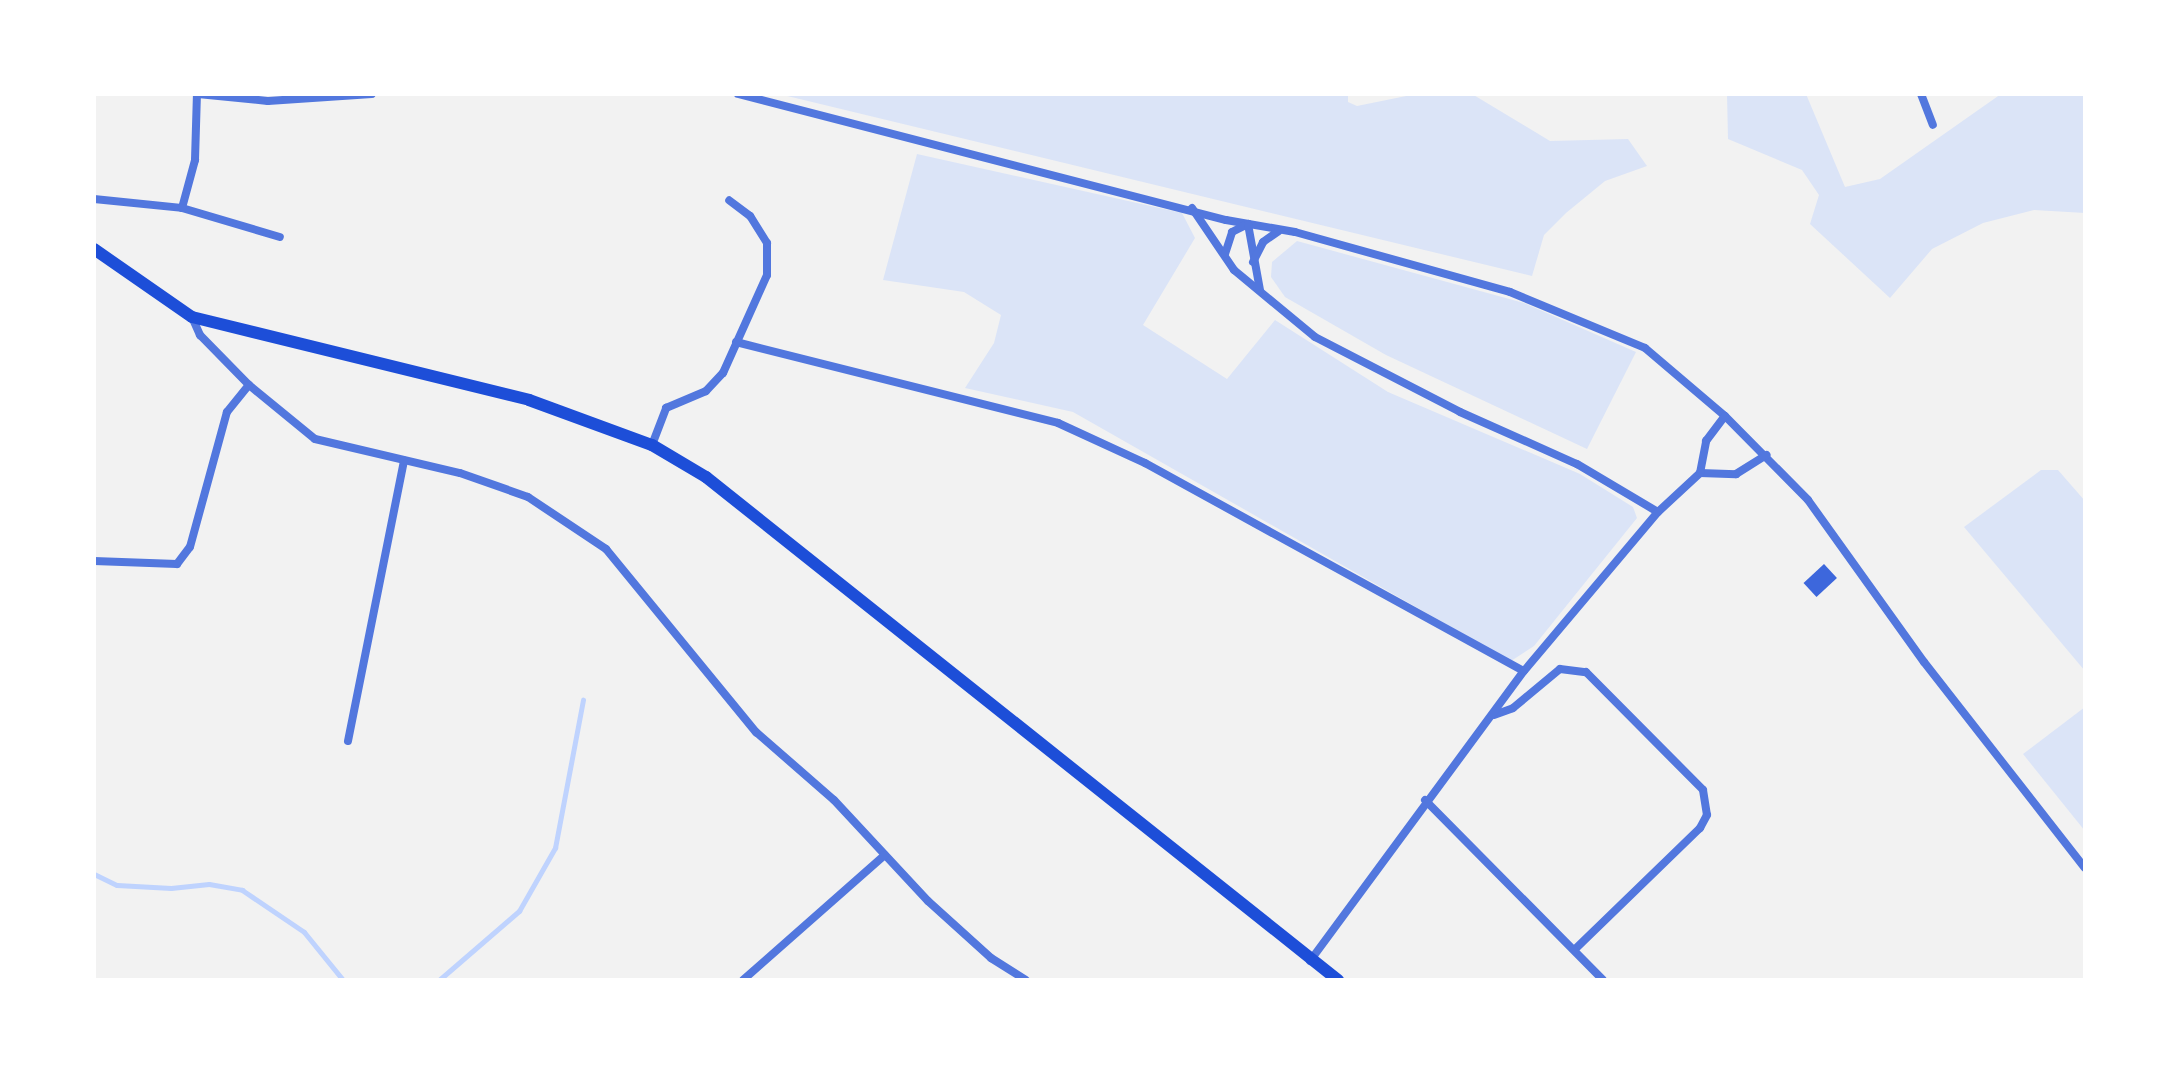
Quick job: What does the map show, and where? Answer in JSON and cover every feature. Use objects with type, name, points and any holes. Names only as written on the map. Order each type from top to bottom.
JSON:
[{"type":"main road","points":[[94,249],[192,317],[529,400],[652,445],[706,477],[901,630],[1310,961],[1338,980]]},
{"type":"street","points":[[182,208],[195,160],[198,94],[268,101],[372,94]]},
{"type":"street","points":[[738,94],[1248,224],[1282,230],[1510,292],[1582,318],[1645,348],[1767,455],[1808,500],[1924,662],[2085,868]]},
{"type":"street","points":[[1921,94],[1933,125]]},
{"type":"street","points":[[94,199],[182,208],[280,237]]},
{"type":"street","points":[[652,445],[666,408],[706,391],[723,373],[767,275],[770,257],[750,216],[729,200]]},
{"type":"street","points":[[1192,208],[1234,270],[1315,337],[1460,412],[1577,464],[1658,512]]},
{"type":"street","points":[[1225,254],[1232,232],[1248,224]]},
{"type":"street","points":[[1248,224],[1253,263],[1261,291]]},
{"type":"street","points":[[1253,263],[1263,242],[1282,230]]},
{"type":"street","points":[[192,317],[200,335],[249,385],[315,439],[460,473],[528,497],[606,549],[756,732],[834,800],[885,855],[991,958],[1026,980]]},
{"type":"street","points":[[736,342],[1058,423],[1145,463],[1524,671]]},
{"type":"street","points":[[94,561],[177,564],[190,547],[227,412],[249,385]]},
{"type":"street","points":[[1310,961],[1425,800],[1524,671],[1658,512],[1700,473],[1706,441],[1725,416]]},
{"type":"street","points":[[1700,473],[1736,474],[1767,455]]},
{"type":"street","points":[[348,741],[404,461]]},
{"type":"street","points":[[1493,715],[1513,708],[1560,669],[1586,672],[1703,790],[1707,815],[1700,828],[1574,950]]},
{"type":"street","points":[[1425,800],[1603,980]]},
{"type":"street","points":[[743,980],[885,855]]},
{"type":"shaded area","points":[[779,94],[1348,94],[1348,102],[1357,106],[1416,94],[1472,94],[1550,141],[1628,139],[1647,166],[1605,181],[1566,213],[1544,235],[1532,276]]},
{"type":"shaded area","points":[[1727,94],[1806,94],[1845,187],[1880,179],[2001,94],[2085,94],[2085,213],[2034,210],[1983,223],[1932,249],[1890,298],[1810,224],[1819,195],[1802,170],[1728,139]]},
{"type":"shaded area","points":[[917,154],[1182,213],[1195,238],[1143,325],[1227,379],[1275,320],[1388,392],[1580,474],[1633,507],[1637,518],[1534,646],[1511,661],[1073,412],[965,388],[994,343],[1001,315],[964,292],[883,280]]},
{"type":"shaded area","points":[[1297,241],[1524,303],[1636,352],[1587,449],[1386,355],[1285,297],[1271,277],[1272,262]]},
{"type":"shaded area","points":[[2041,470],[2058,470],[2085,501],[2085,671],[1964,527]]},
{"type":"shaded area","points":[[2085,707],[2085,831],[2023,754]]},
{"type":"building","points":[[1824,564],[1837,578],[1816,597],[1804,583]]},
{"type":"waterway","points":[[439,980],[519,911],[555,848],[583,700]]},
{"type":"waterway","points":[[94,874],[117,885],[171,888],[209,884],[242,890],[304,932],[343,980]]}]
